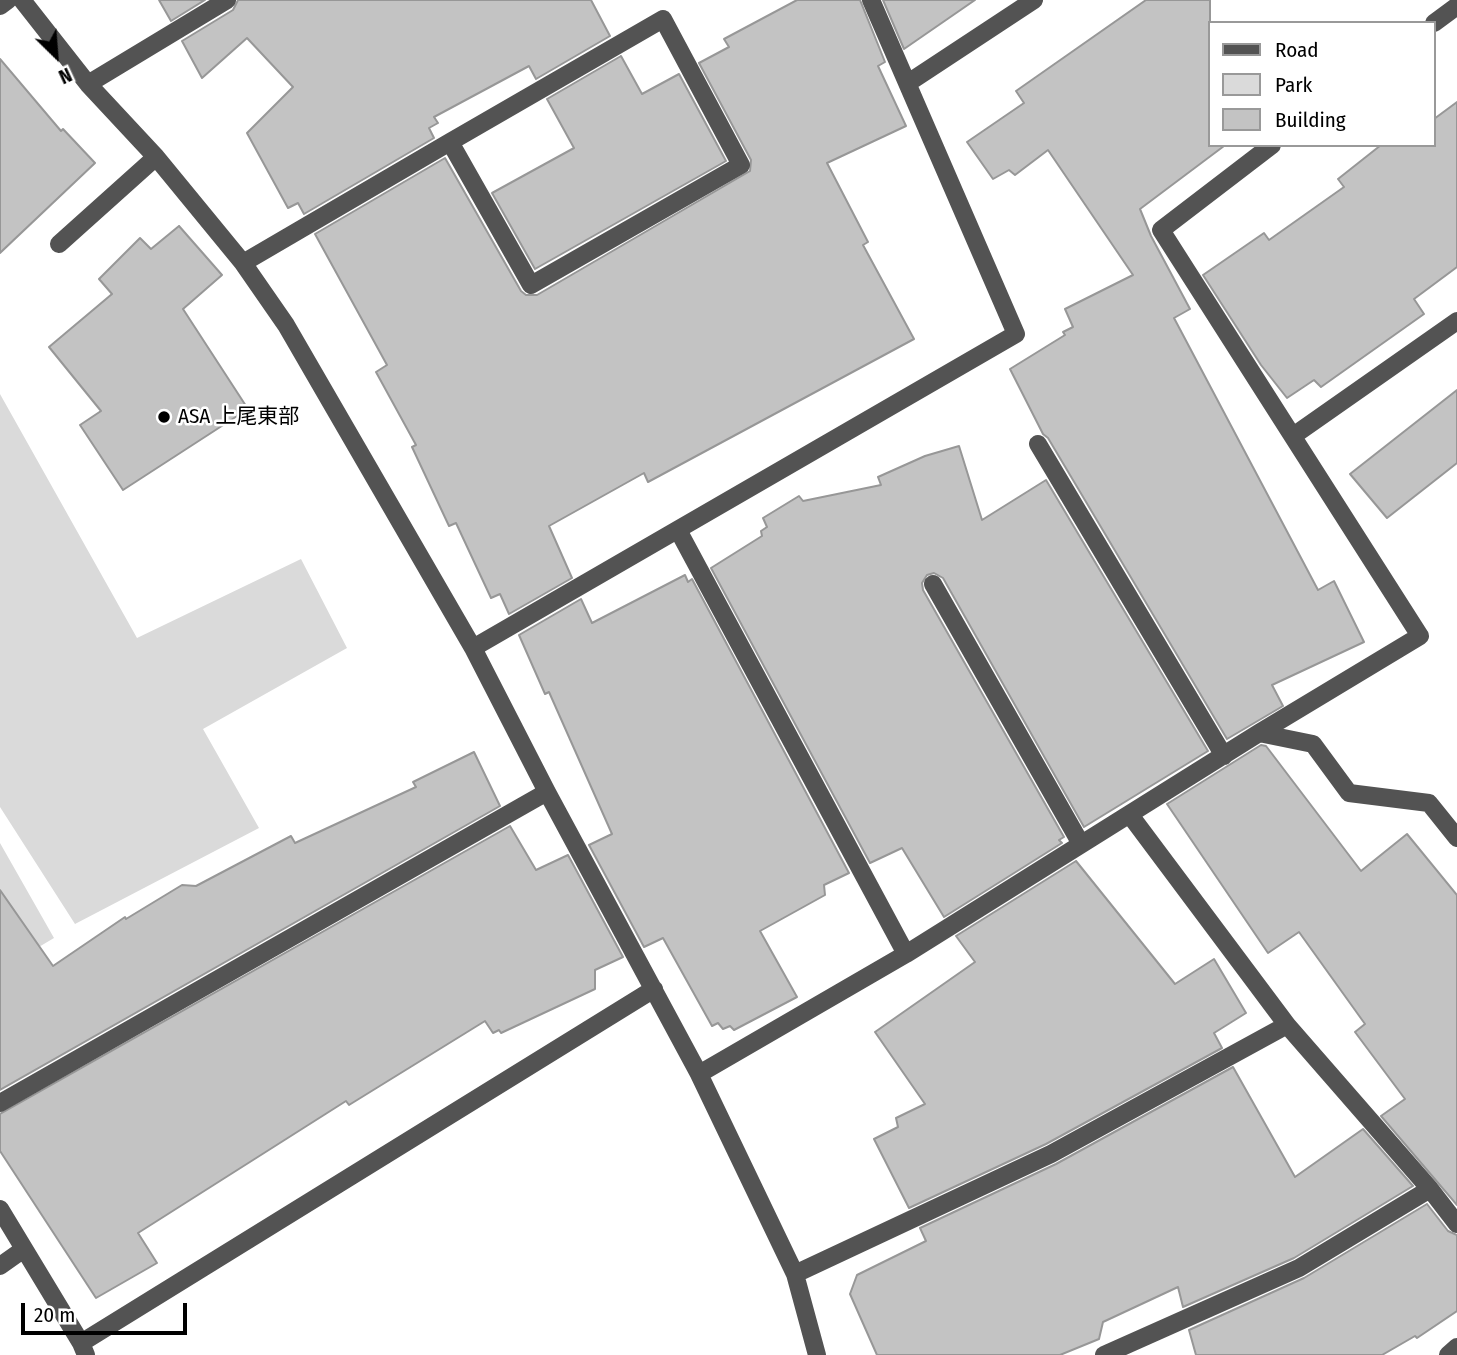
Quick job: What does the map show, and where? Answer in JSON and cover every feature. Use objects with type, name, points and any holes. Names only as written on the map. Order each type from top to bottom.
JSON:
[{"type":"street","points":[[0,6],[8,0]]},
{"type":"street","points":[[22,0],[88,84],[156,157],[243,263],[286,325],[473,648],[547,792],[699,1074],[794,1274],[817,1355]]},
{"type":"street","points":[[88,84],[227,0]]},
{"type":"street","points":[[473,648],[1016,334],[871,0]]},
{"type":"street","points":[[908,83],[1034,0]]},
{"type":"street","points":[[1436,22],[1457,6]]},
{"type":"street","points":[[243,263],[450,142],[663,19],[741,164],[531,285],[450,142]]},
{"type":"street","points":[[699,1074],[906,954],[1259,733],[1420,636],[1161,230],[1269,147]]},
{"type":"street","points":[[59,244],[156,157]]},
{"type":"street","points":[[1293,436],[1457,321]]},
{"type":"street","points":[[1038,444],[1224,755]]},
{"type":"street","points":[[678,530],[906,954]]},
{"type":"street","points":[[933,584],[1082,844]]},
{"type":"street","points":[[1259,733],[1313,744],[1349,793],[1429,803],[1457,838]]},
{"type":"street","points":[[0,1102],[547,792]]},
{"type":"street","points":[[1130,816],[1287,1025],[1430,1189],[1457,1224]]},
{"type":"street","points":[[0,1209],[84,1349],[654,989]]},
{"type":"street","points":[[794,1274],[1051,1154],[1287,1025]]},
{"type":"street","points":[[1104,1355],[1299,1268],[1430,1189]]},
{"type":"street","points":[[0,1266],[24,1249]]},
{"type":"street","points":[[1448,1355],[1457,1347]]},
{"type":"green space","points":[[0,394],[137,638],[301,559],[347,648],[203,729],[259,828],[75,924],[0,807]]},
{"type":"green space","points":[[0,843],[54,938],[0,970]]},
{"type":"building","points":[[159,0],[205,0],[171,21]]},
{"type":"building","points":[[238,0],[591,0],[610,36],[536,79],[529,66],[434,117],[438,123],[429,128],[434,138],[304,214],[298,203],[288,208],[247,133],[293,87],[247,38],[202,78],[182,41],[233,10]]},
{"type":"building","points":[[797,0],[860,0],[885,62],[878,66],[906,126],[827,163],[868,242],[863,245],[914,339],[648,482],[644,473],[549,526],[572,578],[509,614],[500,594],[491,598],[456,523],[449,526],[412,447],[416,445],[376,372],[387,365],[315,234],[445,158],[521,291],[526,295],[537,295],[750,171],[751,160],[699,63],[729,47],[724,39]]},
{"type":"building","points":[[883,0],[975,0],[904,49]]},
{"type":"building","points":[[1146,0],[1210,0],[1208,147],[1223,147],[1140,209],[1151,236],[1190,309],[1174,318],[1318,590],[1334,581],[1364,642],[1272,685],[1283,706],[1227,739],[1048,438],[1043,434],[1010,369],[1065,335],[1063,332],[1073,327],[1065,309],[1133,275],[1048,150],[1015,175],[1009,170],[993,179],[967,142],[1024,103],[1016,91]]},
{"type":"building","points":[[621,56],[642,94],[679,74],[726,161],[535,269],[492,193],[574,148],[547,99]]},
{"type":"building","points":[[0,59],[61,131],[63,129],[95,163],[0,253]]},
{"type":"building","points":[[1457,102],[1457,267],[1414,299],[1424,314],[1321,387],[1314,380],[1287,398],[1261,365],[1203,275],[1264,233],[1269,240],[1344,187],[1338,179],[1378,147],[1436,147],[1436,118]]},
{"type":"building","points":[[179,226],[222,275],[183,309],[248,409],[123,490],[80,425],[101,411],[49,347],[112,294],[99,279],[140,238],[151,249]]},
{"type":"building","points":[[1457,390],[1457,463],[1387,518],[1350,474]]},
{"type":"building","points":[[959,446],[982,520],[1046,480],[1208,751],[1084,827],[943,578],[934,573],[927,575],[922,583],[923,590],[1064,837],[1059,840],[1062,843],[944,917],[902,848],[870,863],[711,568],[762,536],[761,531],[767,527],[763,518],[799,496],[803,501],[881,485],[878,477],[925,456]]},
{"type":"building","points":[[685,575],[688,582],[692,579],[849,873],[824,885],[825,895],[760,931],[797,997],[734,1030],[730,1026],[723,1029],[718,1023],[712,1026],[663,938],[644,947],[589,845],[612,834],[549,692],[545,694],[519,635],[581,599],[592,623]]},
{"type":"building","points":[[1261,745],[1266,746],[1361,871],[1407,834],[1457,895],[1457,1205],[1381,1116],[1405,1099],[1355,1032],[1365,1024],[1299,932],[1268,953],[1167,804]]},
{"type":"building","points":[[474,752],[500,806],[0,1090],[0,890],[53,966],[125,917],[126,919],[182,885],[196,886],[291,836],[295,843],[416,787],[413,782]]},
{"type":"building","points":[[510,826],[536,870],[568,855],[623,957],[595,970],[595,989],[501,1033],[499,1030],[493,1033],[485,1021],[349,1105],[346,1101],[138,1233],[157,1263],[96,1298],[0,1151],[0,1114]]},
{"type":"building","points":[[1076,861],[1175,984],[1214,959],[1246,1013],[1214,1033],[1222,1048],[1046,1144],[909,1208],[874,1139],[898,1127],[896,1118],[925,1104],[875,1032],[975,962],[956,936]]},
{"type":"building","points":[[1233,1067],[1295,1177],[1363,1129],[1413,1186],[1294,1258],[1183,1307],[1178,1287],[1103,1322],[1099,1339],[1060,1355],[877,1355],[850,1294],[857,1275],[926,1241],[920,1228],[1056,1164]]},
{"type":"building","points":[[1427,1204],[1448,1231],[1457,1235],[1457,1311],[1417,1338],[1415,1336],[1382,1355],[1196,1355],[1189,1330],[1304,1278]]},
{"type":"place","name":"ASA 上尾東部","points":[[164,417]]}]
